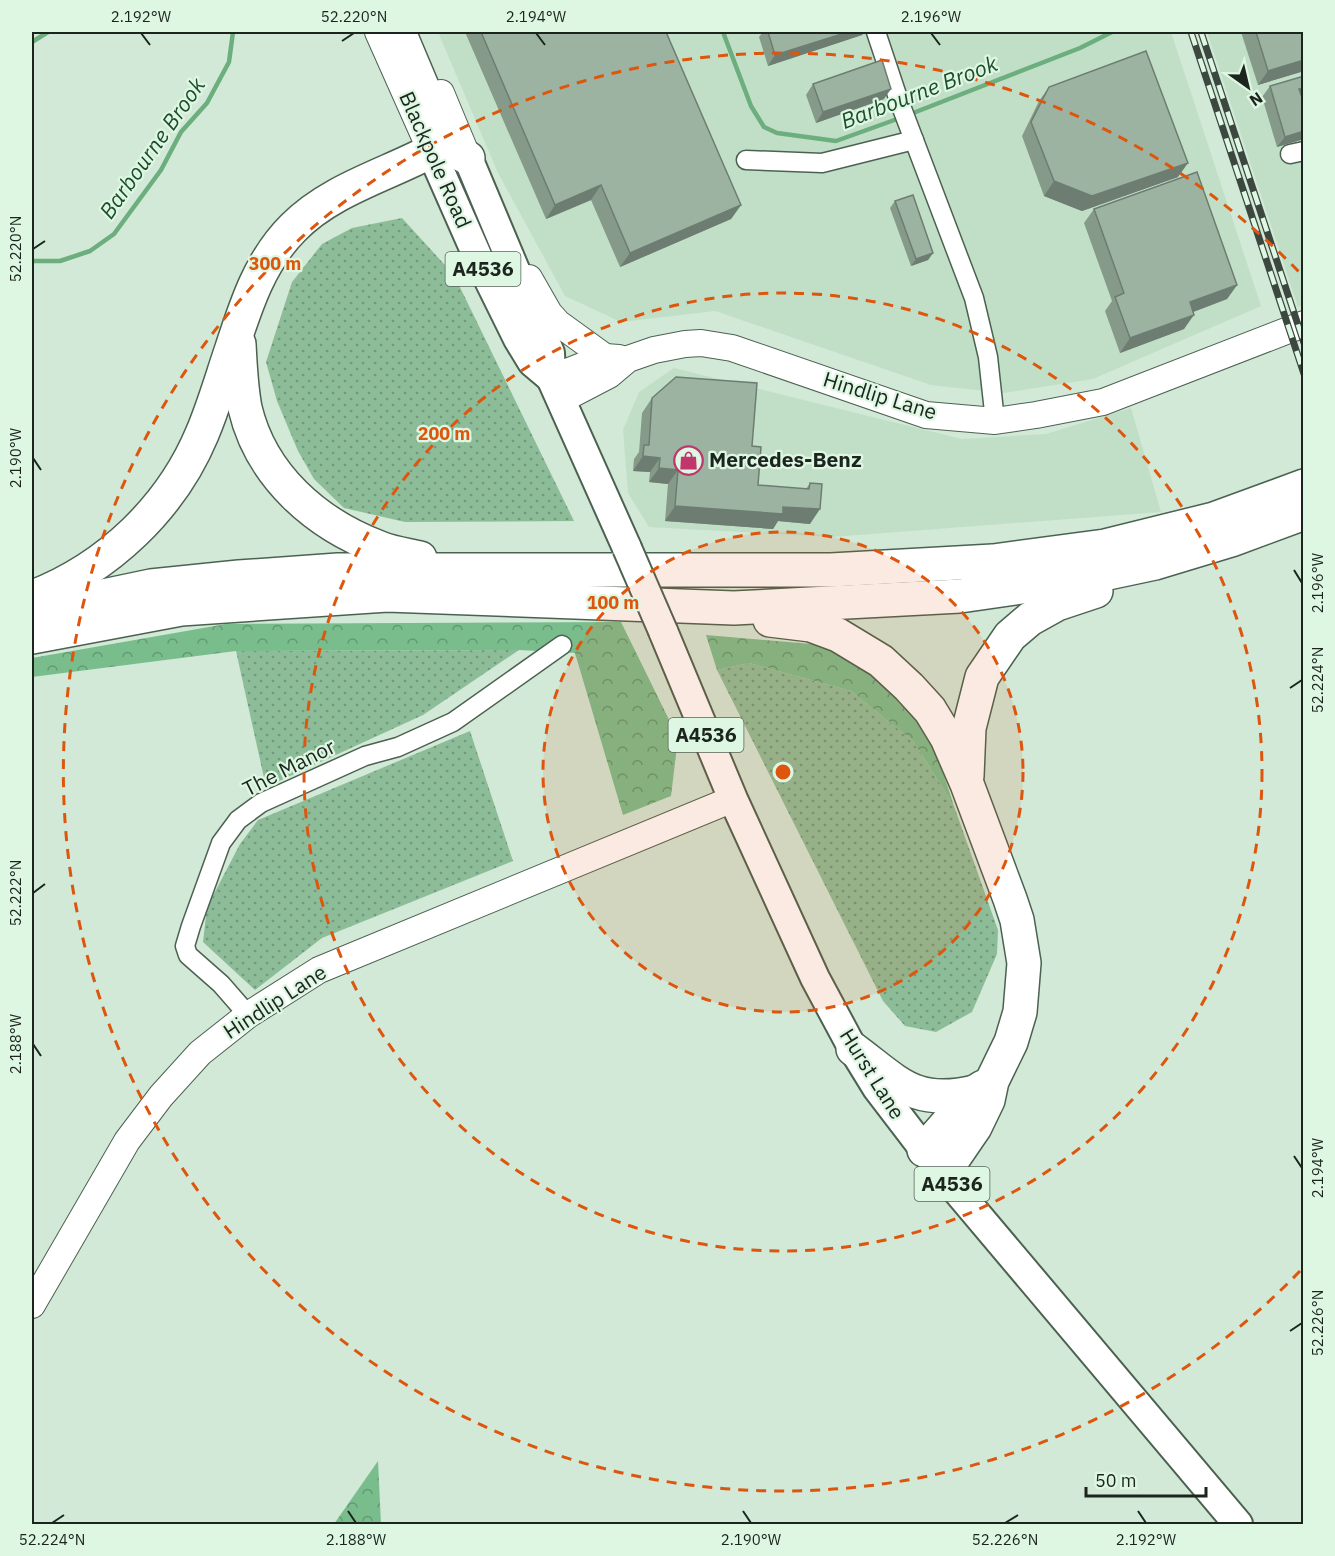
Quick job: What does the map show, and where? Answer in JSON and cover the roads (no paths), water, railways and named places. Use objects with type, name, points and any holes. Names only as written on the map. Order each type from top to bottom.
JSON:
[{"type":"highway","points":[[399,32],[437,122],[439,134],[431,150]]},
{"type":"highway","points":[[32,598],[70,580],[110,553],[140,528],[166,498],[202,434],[261,270],[293,228],[314,210],[339,195],[431,150],[447,148],[468,158]]},
{"type":"highway","points":[[239,327],[245,408],[254,436],[269,465],[288,489],[311,510],[359,539],[382,549],[454,569]]},
{"type":"highway","points":[[32,611],[151,586],[239,576],[338,570],[831,570],[993,561],[1116,543],[1214,519],[1304,486]]},
{"type":"highway","points":[[32,637],[181,609],[387,595],[734,608],[960,596],[1089,577],[1155,563],[1304,513]]},
{"type":"highway","points":[[967,784],[969,728],[982,676],[1010,636],[1030,619],[1057,604],[1098,590],[1155,563]]},
{"type":"highway","points":[[734,608],[773,621],[811,625],[838,635],[881,661],[909,687],[930,710],[946,738],[967,784],[1010,899],[1017,920],[1024,963],[1020,1012],[1011,1042],[933,1161]]},
{"type":"highway","points":[[853,1049],[916,1093],[945,1097],[983,1086]]},
{"type":"main road","name":"Blackpole Road","points":[[431,150],[479,260],[518,339],[532,362],[556,389]]},
{"type":"main road","name":"Blackpole Road","points":[[468,158],[550,353],[556,389],[627,548]]},
{"type":"main road","name":"Hurst Lane","points":[[627,548],[733,799],[815,978],[877,1088],[933,1161],[1238,1524]]},
{"type":"street","name":"Blackpole Road","points":[[378,32],[431,150]]},
{"type":"street","name":"Blackpole Road","points":[[416,32],[468,158]]},
{"type":"street","points":[[876,32],[898,98],[974,298],[988,357],[995,421]]},
{"type":"street","points":[[746,160],[822,163],[914,140]]},
{"type":"street","points":[[510,259],[526,273],[549,313],[558,323],[616,358]]},
{"type":"street","name":"Hindlip Lane","points":[[556,389],[616,358],[678,345],[717,344],[926,415],[995,421],[1035,416],[1103,402],[1304,324]]},
{"type":"street","name":"The Manor","points":[[248,1016],[221,984],[188,955],[185,946],[221,843],[238,820],[261,803],[365,756],[398,747],[453,722],[562,645]]},
{"type":"street","name":"Hindlip Lane","points":[[32,1305],[127,1141],[161,1096],[200,1053],[248,1016],[319,970],[733,799]]},
{"type":"waterway","points":[[32,42],[48,32]]},
{"type":"waterway","name":"Barbourne Brook","points":[[32,261],[60,261],[90,251],[114,234],[161,170],[181,132],[207,103],[229,62],[233,32]]},
{"type":"waterway","name":"Barbourne Brook","points":[[723,32],[751,106],[764,127],[777,133],[836,141],[900,118]]},
{"type":"waterway","name":"Barbourne Brook","points":[[908,115],[1080,48],[1112,32]]},
{"type":"railway","points":[[1191,32],[1304,374]]},
{"type":"railway","points":[[1201,32],[1304,343]]},
{"type":"place","name":"Mercedes-Benz","points":[[688,460]]}]
